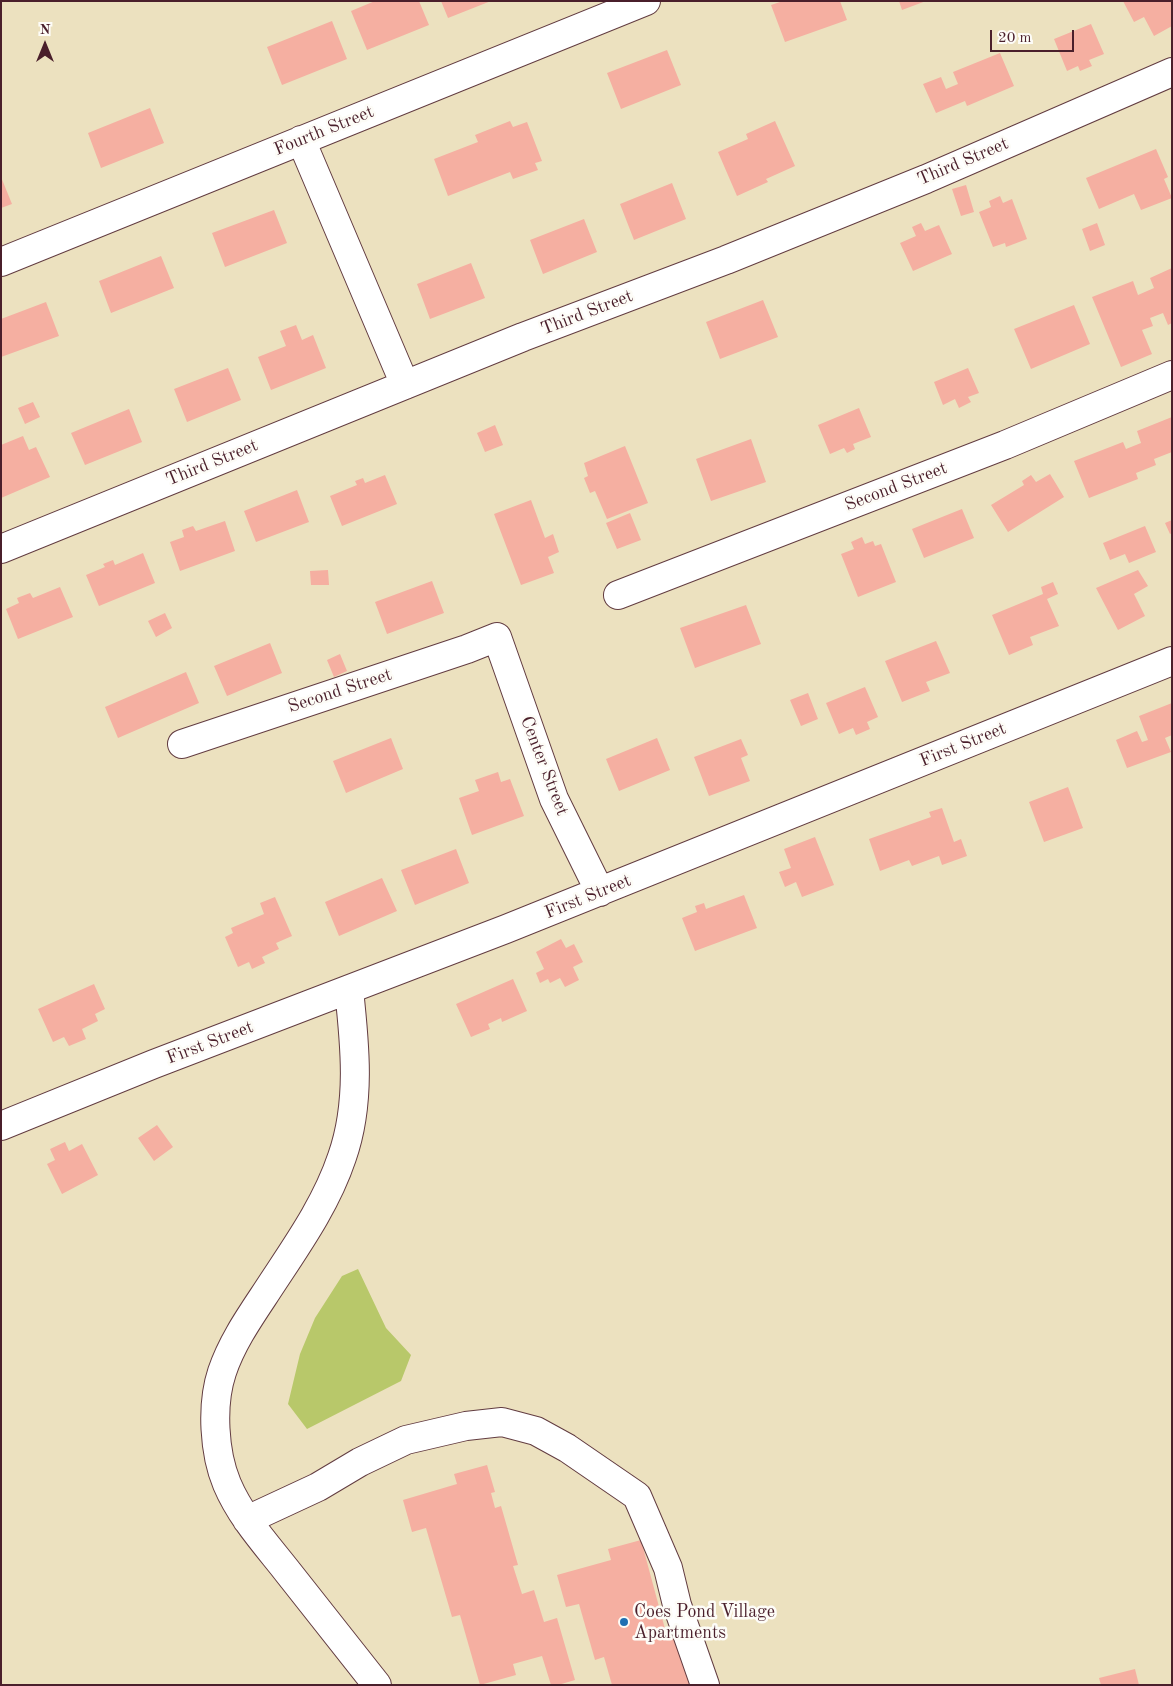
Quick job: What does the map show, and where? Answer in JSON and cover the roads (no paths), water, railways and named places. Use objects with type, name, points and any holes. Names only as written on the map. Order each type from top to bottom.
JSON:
[{"type":"street","name":"Fourth Street","points":[[1,262],[646,1]]},
{"type":"street","name":"Third Street","points":[[1,549],[523,337],[726,260],[908,186],[1172,72]]},
{"type":"street","points":[[301,140],[406,385]]},
{"type":"street","name":"Second Street","points":[[618,595],[1005,445],[1172,375]]},
{"type":"street","name":"Second Street","points":[[182,744],[467,649],[497,637]]},
{"type":"street","name":"Center Street","points":[[497,637],[554,799],[600,892]]},
{"type":"street","name":"First Street","points":[[1,1126],[154,1064],[600,892],[1172,661]]},
{"type":"street","points":[[349,990],[355,1069],[354,1098],[350,1127],[342,1156],[314,1217],[243,1328],[227,1359],[221,1375],[216,1411],[218,1452],[221,1468],[228,1486],[247,1520],[377,1685]]},
{"type":"street","points":[[247,1520],[318,1487],[360,1462],[406,1440],[466,1426],[502,1422],[536,1431],[567,1448],[637,1496],[668,1568],[677,1605],[705,1685]]},
{"type":"place","name":"Coes Pond Village Apartments","points":[[624,1622]]}]
